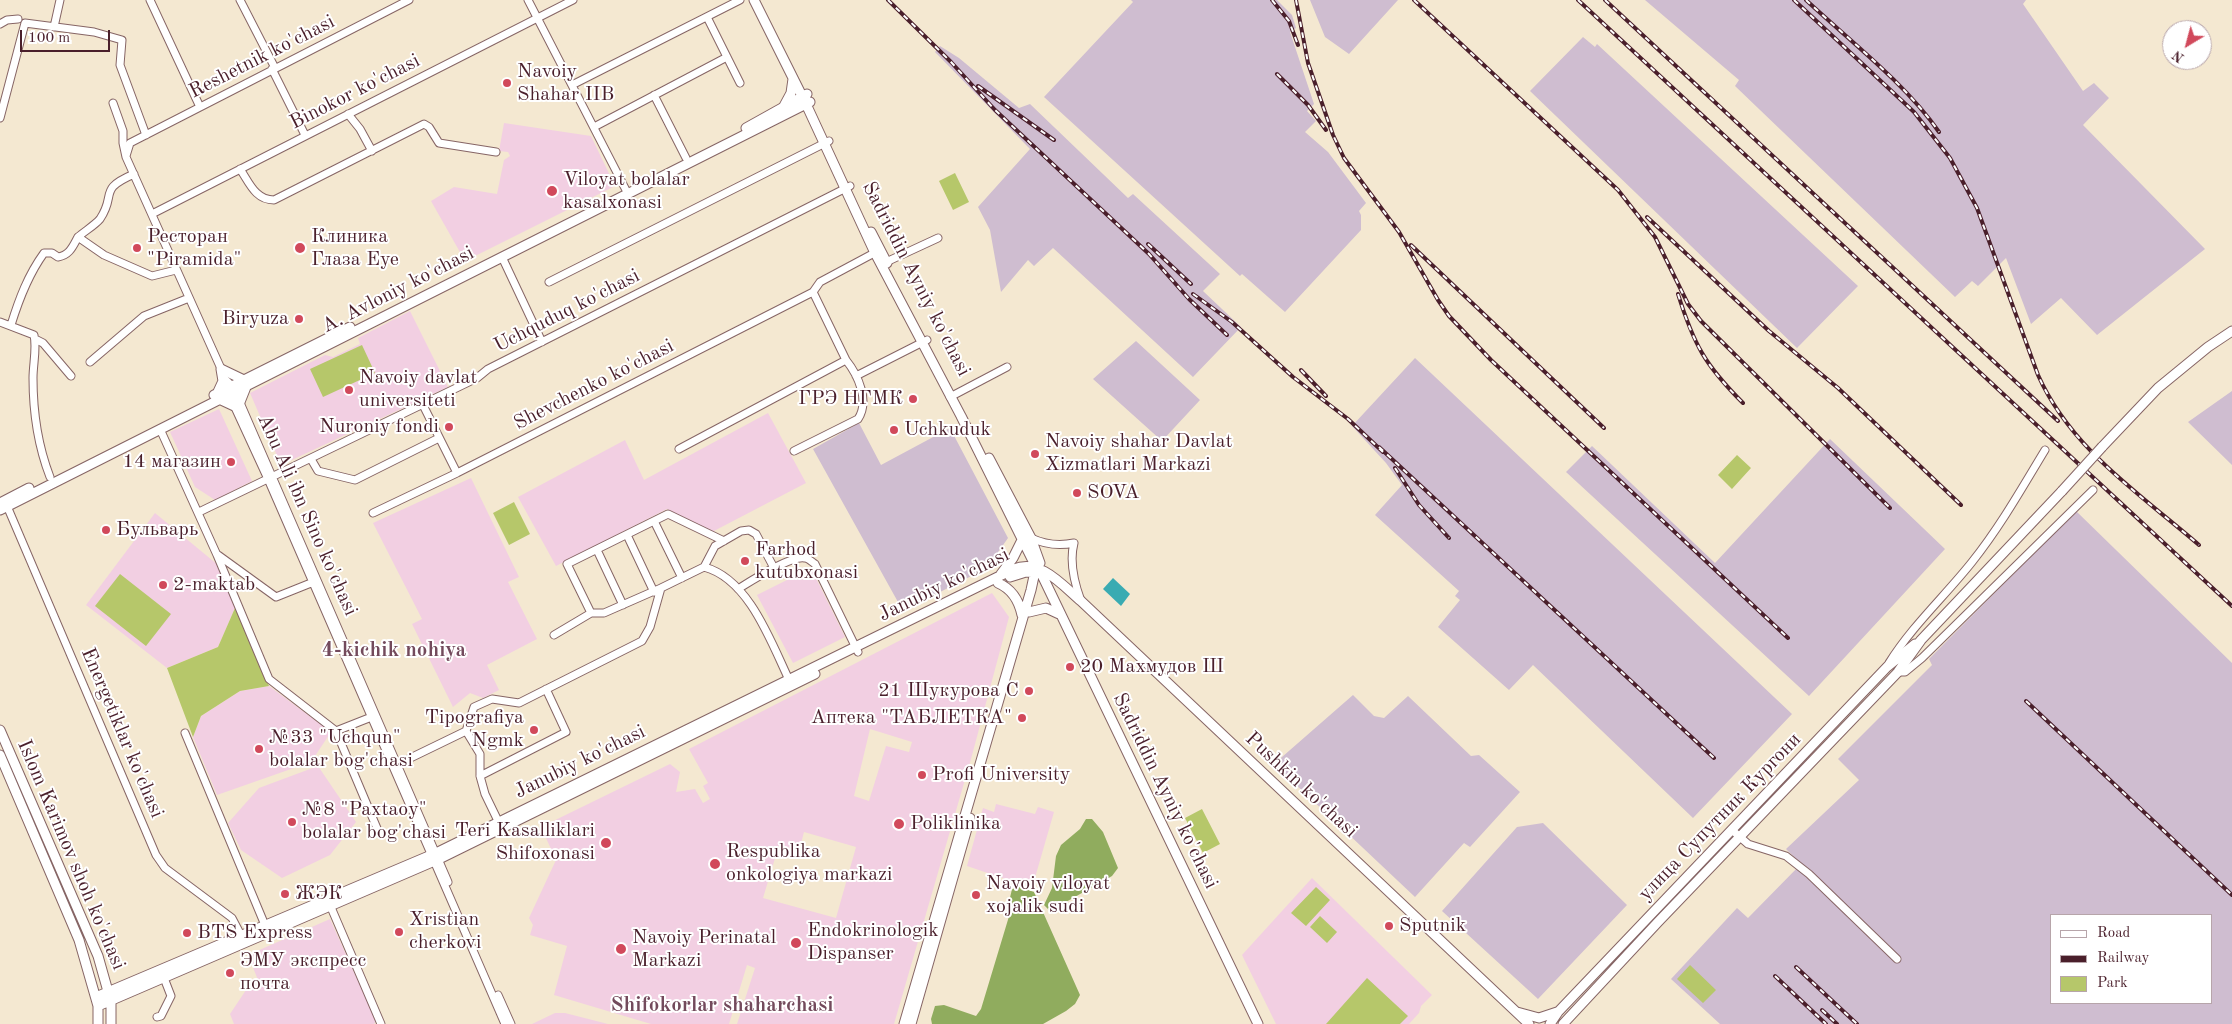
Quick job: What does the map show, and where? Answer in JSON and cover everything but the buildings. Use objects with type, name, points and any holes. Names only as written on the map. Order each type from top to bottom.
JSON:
[{"type":"main road","name":"Sadriddin Ayniy ko'chasi","points":[[754,0],[793,78],[806,99],[814,124],[826,142]]},
{"type":"main road","name":"Sadriddin Ayniy ko'chasi","points":[[759,0],[878,251],[1027,538],[1040,573],[1258,1024]]},
{"type":"main road","points":[[793,78],[791,93],[785,110],[804,116],[814,124]]},
{"type":"main road","name":"A. Avloniy ko'chasi","points":[[2,506],[50,477],[231,391],[806,99]]},
{"type":"main road","name":"A. Avloniy ko'chasi","points":[[246,383],[502,257],[686,158],[785,110]]},
{"type":"main road","points":[[1562,1024],[1898,672],[1921,640],[2158,388],[2208,347],[2232,331]]},
{"type":"main road","points":[[221,369],[246,383],[237,404],[218,396],[223,381],[221,369]]},
{"type":"main road","name":"A. Avloniy ko'chasi","points":[[2,506],[160,429],[218,396]]},
{"type":"main road","points":[[912,1024],[1026,614],[1013,594],[998,580],[1027,538]]},
{"type":"main road","points":[[904,1024],[1026,614],[1040,573]]},
{"type":"main road","name":"Janubiy ko'chasi","points":[[97,1001],[164,978],[244,940],[268,933],[435,857],[998,580],[1018,574],[1040,573]]},
{"type":"main road","name":"Pushkin ko'chasi","points":[[1040,573],[1081,601],[1529,1024]]},
{"type":"main road","points":[[1026,614],[1046,608],[1061,615]]},
{"type":"main road","name":"улица Супутник Кургони","points":[[1550,1024],[1558,1012],[1887,667],[1921,640]]},
{"type":"main road","name":"Islom Karimov shoh ko'chasi","points":[[0,730],[98,956],[109,997],[111,1024]]},
{"type":"main road","name":"Islom Karimov shoh ko'chasi","points":[[0,754],[79,940],[97,1001],[98,1024]]},
{"type":"main road","name":"Janubiy ko'chasi","points":[[109,997],[435,857]]},
{"type":"main road","points":[[1516,1012],[1539,1018],[1558,1012]]},
{"type":"street","points":[[54,27],[60,0]]},
{"type":"street","points":[[150,0],[200,106]]},
{"type":"street","points":[[240,0],[305,135]]},
{"type":"street","name":"Reshetnik ko'chasi","points":[[126,156],[130,143],[409,0]]},
{"type":"street","points":[[528,0],[627,191]]},
{"type":"street","name":"Binokor ko'chasi","points":[[152,214],[573,0]]},
{"type":"street","points":[[572,85],[740,0]]},
{"type":"street","points":[[707,17],[740,83]]},
{"type":"street","points":[[0,24],[7,20],[21,21],[94,32],[122,40],[120,65],[146,135]]},
{"type":"street","points":[[0,118],[21,21]]},
{"type":"street","points":[[594,127],[727,57]]},
{"type":"street","points":[[654,95],[686,158]]},
{"type":"street","name":"Abu Ali ibn Sino ko'chasi","points":[[113,103],[123,131],[122,143],[126,156],[316,581],[505,1024]]},
{"type":"street","points":[[348,114],[360,129],[372,151]]},
{"type":"street","points":[[240,168],[255,192],[267,200],[274,200],[424,124],[429,127],[439,143],[496,152]]},
{"type":"street","points":[[549,282],[826,142]]},
{"type":"street","points":[[12,325],[26,284],[44,254],[52,253],[58,257],[68,253],[78,237],[98,222],[104,212],[109,191],[116,182],[134,174]]},
{"type":"street","name":"Uchquduq ko'chasi","points":[[198,512],[311,460],[423,405],[477,378],[488,369],[847,188]]},
{"type":"street","points":[[78,237],[104,255],[152,276],[176,270]]},
{"type":"street","points":[[884,263],[938,238]]},
{"type":"street","name":"Shevchenko ko'chasi","points":[[373,513],[813,292],[820,282],[878,251]]},
{"type":"street","points":[[502,257],[542,342]]},
{"type":"street","points":[[794,451],[858,419],[861,414],[862,389],[813,292]]},
{"type":"street","points":[[90,362],[144,316],[189,298]]},
{"type":"street","points":[[0,322],[30,332],[35,339],[43,343],[71,376]]},
{"type":"street","points":[[35,339],[33,378],[36,427],[43,458],[50,477]]},
{"type":"street","points":[[856,376],[925,341]]},
{"type":"street","points":[[679,449],[846,360]]},
{"type":"street","points":[[953,396],[1007,367]]},
{"type":"street","points":[[423,405],[457,472]]},
{"type":"street","points":[[160,429],[217,555],[269,679],[336,731],[380,833]]},
{"type":"street","points":[[311,460],[318,471],[355,480],[439,438]]},
{"type":"street","points":[[1887,667],[1908,637],[1972,562],[2004,520],[2045,450]]},
{"type":"street","points":[[1898,672],[1905,672],[1922,658],[2092,490]]},
{"type":"street","name":"Energetiklar ko'chasi","points":[[2,506],[156,855],[165,868],[232,918],[244,940]]},
{"type":"street","points":[[591,613],[567,564],[668,514],[724,541]]},
{"type":"street","points":[[654,521],[682,578]]},
{"type":"street","points":[[554,635],[591,613],[604,613],[654,592],[704,567],[715,546],[741,531],[749,530],[756,534],[774,568]]},
{"type":"street","points":[[627,535],[654,592]]},
{"type":"street","points":[[1027,538],[1064,545],[1074,543],[1071,562],[1081,601]]},
{"type":"street","points":[[597,550],[623,605]]},
{"type":"street","points":[[217,555],[276,597],[316,581]]},
{"type":"street","points":[[738,589],[774,568],[795,559],[805,558],[815,564],[857,650]]},
{"type":"street","points":[[704,567],[715,570],[738,589],[754,608],[791,683]]},
{"type":"street","points":[[398,764],[466,731],[474,707],[492,698],[519,703],[642,641],[650,627],[661,588]]},
{"type":"street","points":[[480,776],[566,732],[546,689]]},
{"type":"street","points":[[336,731],[374,716]]},
{"type":"street","name":"Abu Ali ibn Sino ko'chasi","points":[[374,716],[398,764],[435,857],[511,1024]]},
{"type":"street","points":[[466,731],[480,754],[480,776],[485,794],[500,825]]},
{"type":"street","points":[[185,733],[268,933]]},
{"type":"street","points":[[1732,830],[1748,844],[1786,856],[1809,874],[1898,959]]},
{"type":"street","points":[[330,905],[381,1024]]},
{"type":"street","points":[[157,1017],[161,1016],[171,996],[164,978]]},
{"type":"shaded area","points":[[1131,0],[1277,0],[1292,15],[1296,28],[1290,32],[1314,104],[1307,111],[1316,121],[1305,132],[1328,152],[1366,203],[1359,211],[1361,215],[1361,230],[1285,312],[1242,274],[1240,276],[1044,97],[1133,2]]},
{"type":"shaded area","points":[[1310,0],[1398,0],[1349,54],[1325,37]]},
{"type":"shaded area","points":[[1645,0],[2026,0],[2023,4],[2083,91],[2094,83],[2109,98],[2083,125],[2205,249],[2097,335],[2061,298],[2031,324],[2006,258],[1978,286],[1972,281],[1955,297],[1735,86],[1739,80]]},
{"type":"shaded area","points":[[1583,37],[1595,47],[1597,44],[1858,286],[1797,348],[1530,91]]},
{"type":"shaded area","points":[[940,46],[959,58],[1019,108],[1030,104],[1128,198],[1133,194],[1220,274],[1203,291],[1241,327],[1193,377],[1053,248],[1034,266],[1028,260],[1001,292],[990,230],[978,207],[1030,149],[935,52]]},
{"type":"shaded area","name":"Viloyat bolalar kasalxonasi","points":[[504,123],[591,136],[615,186],[465,261],[431,201],[454,187],[497,194],[504,160],[510,156],[508,152],[499,151]]},
{"type":"shaded area","name":"Navoiy davlat universiteti","points":[[410,311],[448,387],[281,465],[250,393],[325,355],[333,357],[360,344],[358,338]]},
{"type":"shaded area","points":[[1136,341],[1200,400],[1162,441],[1093,379]]},
{"type":"shaded area","points":[[1415,358],[1792,714],[1693,818],[1533,665],[1509,690],[1438,627],[1460,600],[1455,596],[1459,591],[1375,515],[1402,485],[1386,463],[1352,426]]},
{"type":"shaded area","points":[[2232,391],[2232,465],[2188,422]]},
{"type":"shaded area","points":[[219,409],[252,481],[215,500],[195,487],[170,432]]},
{"type":"shaded area","points":[[768,413],[806,483],[712,532],[667,509],[556,566],[518,497],[625,440],[644,480]]},
{"type":"shaded area","points":[[859,423],[881,465],[950,428],[1008,538],[987,568],[903,611],[813,449]]},
{"type":"shaded area","points":[[1830,439],[1945,549],[1809,696],[1566,472],[1592,446],[1715,563]]},
{"type":"shaded area","points":[[471,478],[519,577],[508,582],[537,639],[487,665],[499,690],[483,698],[470,693],[453,707],[412,624],[422,619],[373,523]]},
{"type":"shaded area","points":[[2076,511],[2232,663],[2232,1024],[1720,1024],[1671,979],[1737,908],[1748,918],[1801,864],[1786,849],[1859,780],[1838,759],[1932,665],[1929,659]]},
{"type":"shaded area","name":"2-maktab","points":[[155,513],[218,565],[235,608],[218,647],[167,668],[86,605]]},
{"type":"shaded area","points":[[811,568],[845,637],[793,663],[757,595]]},
{"type":"shaded area","points":[[992,593],[1009,617],[971,759],[894,1024],[737,1024],[755,968],[747,965],[729,1024],[651,1024],[554,995],[567,946],[530,935],[533,925],[529,918],[556,860],[541,827],[670,764],[680,772],[676,792],[695,789],[703,803],[710,799],[703,786],[708,783],[689,749]],"holes":[[[870,729],[912,742],[909,752],[886,746],[869,801],[854,796]],[[804,832],[856,847],[836,918],[763,898],[779,845],[799,851]]]},
{"type":"shaded area","name":"№33 \"Uchqun\" bolalar bog'chasi","points":[[269,686],[331,732],[311,762],[217,795],[193,737],[201,716],[240,691]]},
{"type":"shaded area","points":[[1353,695],[1374,716],[1384,718],[1408,696],[1471,756],[1479,755],[1520,792],[1470,847],[1464,843],[1415,897],[1274,764]]},
{"type":"shaded area","name":"№8 \"Paxtaoy\" bolalar bog'chasi","points":[[318,766],[356,822],[330,855],[282,878],[241,850],[228,823],[259,788]]},
{"type":"shaded area","points":[[996,804],[1035,814],[1038,807],[1054,812],[1032,888],[967,866],[983,808],[994,812]]},
{"type":"shaded area","points":[[1543,823],[1627,905],[1538,999],[1442,911],[1517,827]]},
{"type":"shaded area","points":[[1312,878],[1432,995],[1421,1006],[1419,1013],[1409,1024],[1276,1024],[1242,955]]},
{"type":"shaded area","points":[[330,919],[376,1021],[374,1024],[234,1024],[230,1014],[250,984],[258,980],[248,955]]},
{"type":"shaded area","points":[[555,1013],[565,1013],[608,1024],[532,1024]]},
{"type":"green space","points":[[955,173],[969,202],[953,210],[939,181]]},
{"type":"green space","points":[[362,345],[375,373],[323,397],[310,369]]},
{"type":"green space","points":[[1737,455],[1751,468],[1732,489],[1718,475]]},
{"type":"green space","points":[[514,502],[530,534],[509,545],[493,513]]},
{"type":"green space","points":[[120,574],[171,614],[146,646],[95,606]]},
{"type":"green space","points":[[235,608],[269,686],[240,691],[201,716],[193,737],[167,668],[218,647]]},
{"type":"green space","points":[[1202,809],[1220,844],[1203,853],[1185,818]]},
{"type":"green space","points":[[1086,819],[1092,819],[1103,832],[1118,868],[1112,876],[1050,911],[1044,905],[1052,888],[1056,856],[1061,845],[1080,829]]},
{"type":"green space","points":[[1019,887],[1034,892],[1080,995],[1075,1004],[1043,1024],[932,1024],[931,1019],[935,1006],[944,1005],[976,1016],[981,1009],[1010,913],[1009,902],[1012,889]]},
{"type":"green space","points":[[1316,887],[1330,900],[1306,926],[1291,913]]},
{"type":"green space","points":[[1320,916],[1337,932],[1327,943],[1310,927]]},
{"type":"green space","points":[[1690,965],[1716,990],[1703,1003],[1677,979]]},
{"type":"green space","points":[[1367,978],[1408,1016],[1400,1024],[1326,1024]]},
{"type":"water","points":[[1113,578],[1130,594],[1121,606],[1103,589]]},
{"type":"railway","points":[[888,0],[951,62],[995,110],[1149,254],[1189,299],[1227,335]]},
{"type":"railway","points":[[1272,0],[1289,21],[1298,45]]},
{"type":"railway","points":[[1296,0],[1308,63],[1333,135],[1344,158],[1399,232],[1449,316],[1491,360],[1788,638]]},
{"type":"railway","points":[[1414,0],[1618,190],[1655,237],[1688,304],[1701,321],[1890,508]]},
{"type":"railway","points":[[1578,0],[2232,606]]},
{"type":"railway","points":[[1605,0],[2058,421]]},
{"type":"railway","points":[[1794,0],[1914,112],[1950,158],[1977,208],[2038,375],[2052,401],[2069,425],[2108,468],[2199,545]]},
{"type":"railway","points":[[1806,0],[1894,80],[1926,114],[1939,132]]},
{"type":"railway","points":[[1277,74],[1308,105],[1326,130]]},
{"type":"railway","points":[[978,86],[1054,140]]},
{"type":"railway","points":[[1647,217],[1769,331],[1838,388],[1961,505]]},
{"type":"railway","points":[[1148,244],[1191,284]]},
{"type":"railway","points":[[1411,245],[1604,428]]},
{"type":"railway","points":[[1193,294],[1232,322],[1293,377],[1348,419],[1383,452]]},
{"type":"railway","points":[[1678,294],[1702,353],[1719,377],[1743,403]]},
{"type":"railway","points":[[1301,370],[1326,396]]},
{"type":"railway","points":[[1379,447],[1714,758]]},
{"type":"railway","points":[[1395,468],[1419,505],[1449,538]]},
{"type":"railway","points":[[2026,701],[2232,895]]},
{"type":"railway","points":[[1796,967],[1857,1024]]},
{"type":"railway","points":[[1775,976],[1826,1024]]},
{"type":"railway","points":[[1822,1010],[1837,1024]]},
{"type":"place","name":"Navoiy Shahar IIB","points":[[507,83]]},
{"type":"place","name":"Viloyat bolalar kasalxonasi","points":[[552,191]]},
{"type":"place","name":"Ресторан \"Piramida\"","points":[[137,248]]},
{"type":"place","name":"Клиника Глаза Eye","points":[[300,248]]},
{"type":"place","name":"Biryuza","points":[[299,319]]},
{"type":"place","name":"Navoiy davlat universiteti","points":[[349,390]]},
{"type":"place","name":"ГРЭ НГМК","points":[[913,399]]},
{"type":"place","name":"Nuroniy fondi","points":[[449,427]]},
{"type":"place","name":"Uchkuduk","points":[[894,430]]},
{"type":"place","name":"Navoiy shahar Davlat Xizmatlari Markazi","points":[[1035,454]]},
{"type":"place","name":"14 магазин","points":[[231,462]]},
{"type":"place","name":"SOVA","points":[[1077,493]]},
{"type":"place","name":"Бульварь","points":[[106,530]]},
{"type":"place","name":"Farhod kutubxonasi","points":[[745,561]]},
{"type":"place","name":"2-maktab","points":[[163,585]]},
{"type":"place","name":"20 Махмудов Ш","points":[[1070,667]]},
{"type":"place","name":"21 Шукурова С","points":[[1029,691]]},
{"type":"place","name":"Аптека \"ТАБЛЕТКА\"","points":[[1022,718]]},
{"type":"place","name":"Tipografiya Ngmk","points":[[534,730]]},
{"type":"place","name":"№33 \"Uchqun\" bolalar bog'chasi","points":[[259,749]]},
{"type":"place","name":"Profi University","points":[[922,775]]},
{"type":"place","name":"№8 \"Paxtaoy\" bolalar bog'chasi","points":[[292,822]]},
{"type":"place","name":"Poliklinika","points":[[899,824]]},
{"type":"place","name":"Teri Kasalliklari Shifoxonasi","points":[[606,843]]},
{"type":"place","name":"Respublika onkologiya markazi","points":[[715,864]]},
{"type":"place","name":"ЖЭК","points":[[285,894]]},
{"type":"place","name":"Navoiy viloyat xojalik sudi","points":[[976,895]]},
{"type":"place","name":"Sputnik","points":[[1389,926]]},
{"type":"place","name":"Xristian cherkovi","points":[[399,932]]},
{"type":"place","name":"BTS Express","points":[[187,933]]},
{"type":"place","name":"Endokrinologik Dispanser","points":[[796,943]]},
{"type":"place","name":"Navoiy Perinatal Markazi","points":[[621,949]]},
{"type":"place","name":"ЭМУ экспресс почта","points":[[230,973]]},
{"type":"district","name":"4-kichik nohiya","points":[[394,650]]},
{"type":"district","name":"Shifokorlar shaharchasi","points":[[722,1005]]}]
